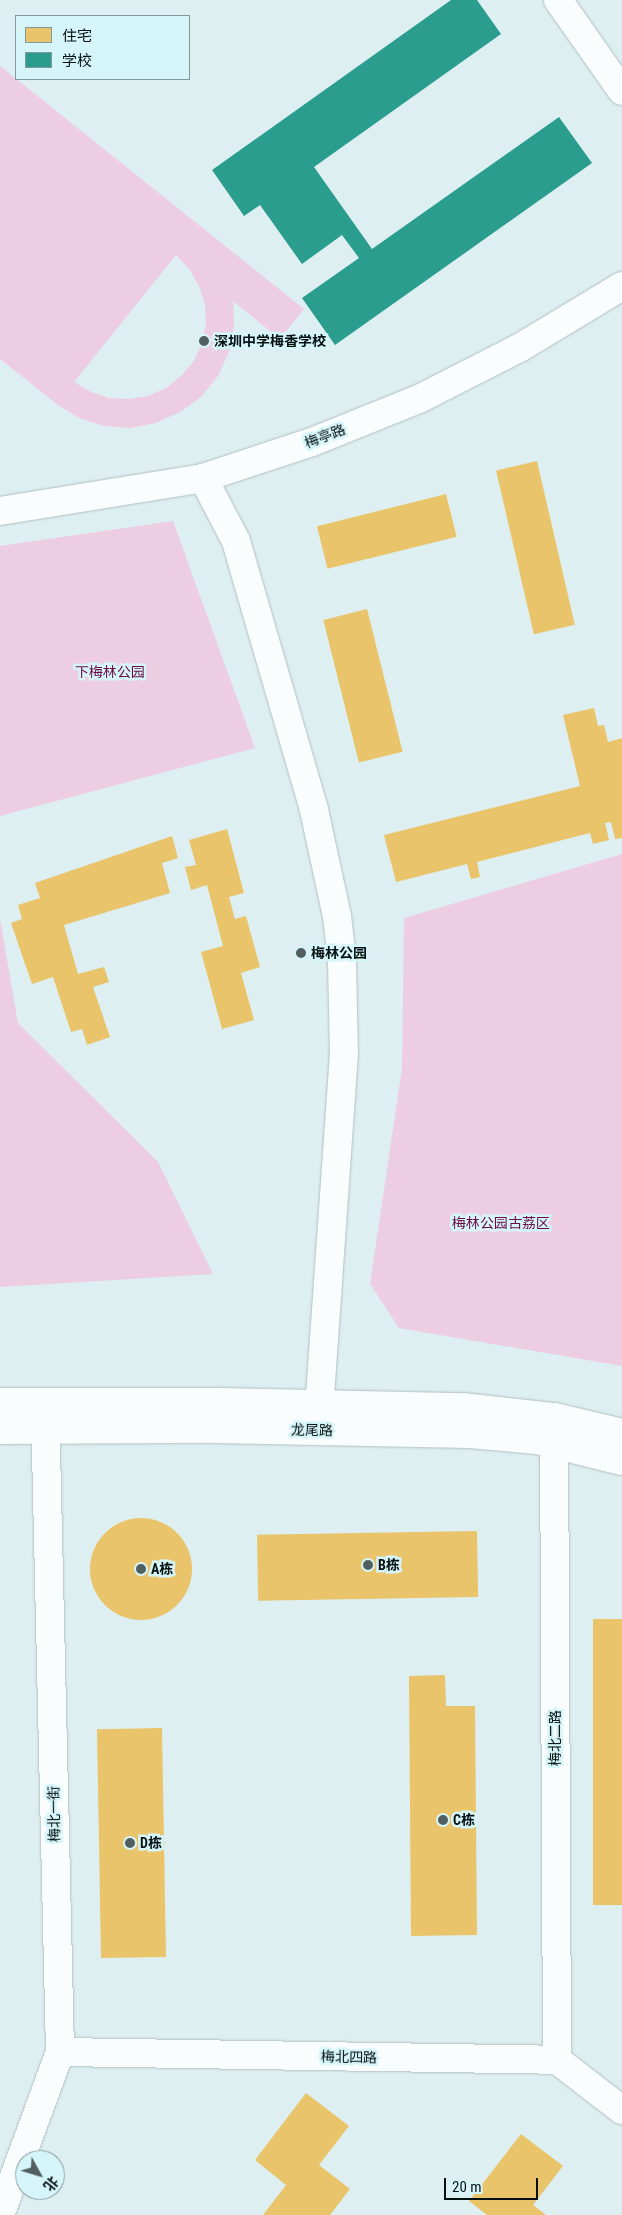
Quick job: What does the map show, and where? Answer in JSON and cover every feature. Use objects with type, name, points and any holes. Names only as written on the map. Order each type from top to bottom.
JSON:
[{"type":"street","points":[[558,0],[622,90]]},
{"type":"street","name":"梅亭路","points":[[0,511],[202,478],[312,442],[419,399],[521,347],[622,286]]},
{"type":"street","points":[[202,478],[236,541],[314,810],[337,916],[342,970],[344,1053],[318,1430]]},
{"type":"street","name":"龙尾路","points":[[0,1402],[463,1407],[554,1417],[622,1433]]},
{"type":"street","name":"梅北一街","points":[[0,2215],[60,2052],[44,1430],[46,1402]]},
{"type":"street","name":"梅北二路","points":[[554,1417],[557,2060]]},
{"type":"street","name":"龙尾路","points":[[0,1430],[318,1430],[470,1434],[554,1444],[622,1461]]},
{"type":"street","name":"梅北四路","points":[[60,2052],[557,2060]]},
{"type":"street","points":[[557,2060],[622,2110]]},
{"type":"green space","points":[[0,66],[15,80],[18,80],[304,309],[280,339],[233,301],[234,326],[229,352],[218,376],[201,397],[180,412],[156,423],[130,428],[104,426],[79,418],[58,405],[0,359]],"holes":[[[176,255],[189,269],[199,286],[205,304],[206,324],[202,343],[194,361],[181,376],[166,388],[148,396],[128,399],[109,398],[91,392],[74,382]]]},
{"type":"green space","name":"下梅林公园","points":[[173,521],[255,748],[0,816],[0,546]]},
{"type":"green space","name":"梅林公园古荔区","points":[[622,854],[622,1366],[399,1328],[370,1284],[402,1068],[404,918]]},
{"type":"green space","points":[[0,919],[18,1023],[158,1162],[213,1274],[0,1287]]},
{"type":"building: 住宅","points":[[537,461],[575,625],[534,634],[496,470]]},
{"type":"building: 住宅","points":[[446,494],[457,537],[328,569],[317,526]]},
{"type":"building: 住宅","points":[[367,609],[403,752],[359,763],[323,620]]},
{"type":"building: 住宅","points":[[594,708],[598,726],[604,725],[608,742],[622,738],[622,838],[615,839],[611,822],[605,823],[609,840],[593,844],[590,833],[477,862],[480,877],[471,879],[467,864],[396,882],[384,835],[580,786],[563,715]]},
{"type":"building: 住宅","points":[[227,829],[244,893],[229,897],[235,919],[246,916],[260,967],[241,973],[254,1020],[222,1029],[201,952],[223,946],[207,885],[191,890],[185,867],[196,865],[189,840]]},
{"type":"building: 住宅","points":[[172,836],[178,858],[162,863],[170,893],[64,925],[78,974],[104,967],[109,982],[93,987],[110,1037],[87,1045],[82,1029],[71,1032],[53,977],[32,984],[11,923],[22,919],[18,905],[40,898],[35,883]]},
{"type":"building: 住宅","name":"A栋","points":[[141,1518],[160,1522],[177,1533],[188,1550],[192,1569],[188,1588],[177,1605],[160,1616],[141,1620],[122,1616],[105,1605],[94,1588],[90,1569],[94,1550],[105,1533],[122,1522]]},
{"type":"building: 住宅","name":"B栋","points":[[477,1531],[478,1597],[258,1601],[257,1535]]},
{"type":"building: 住宅","points":[[593,1619],[622,1619],[622,1905],[593,1905]]},
{"type":"building: 住宅","name":"C栋","points":[[445,1675],[446,1706],[475,1706],[477,1935],[411,1936],[409,1676]]},
{"type":"building: 住宅","name":"D栋","points":[[162,1728],[166,1957],[101,1958],[97,1729]]},
{"type":"building: 住宅","points":[[306,2093],[349,2126],[319,2165],[350,2189],[330,2215],[263,2215],[286,2185],[255,2160]]},
{"type":"building: 住宅","points":[[521,2134],[563,2166],[533,2205],[546,2215],[487,2215],[469,2201]]},
{"type":"building: 学校","points":[[451,0],[477,0],[501,34],[314,167],[372,249],[559,117],[592,163],[335,345],[302,298],[359,258],[342,235],[302,264],[260,205],[244,216],[212,170]]},
{"type":"place","name":"深圳中学梅香学校","points":[[204,341]]},
{"type":"place","name":"梅林公园","points":[[301,953]]},
{"type":"place","name":"B栋","points":[[368,1565]]},
{"type":"place","name":"A栋","points":[[141,1569]]},
{"type":"place","name":"C栋","points":[[443,1820]]},
{"type":"place","name":"D栋","points":[[130,1843]]}]
